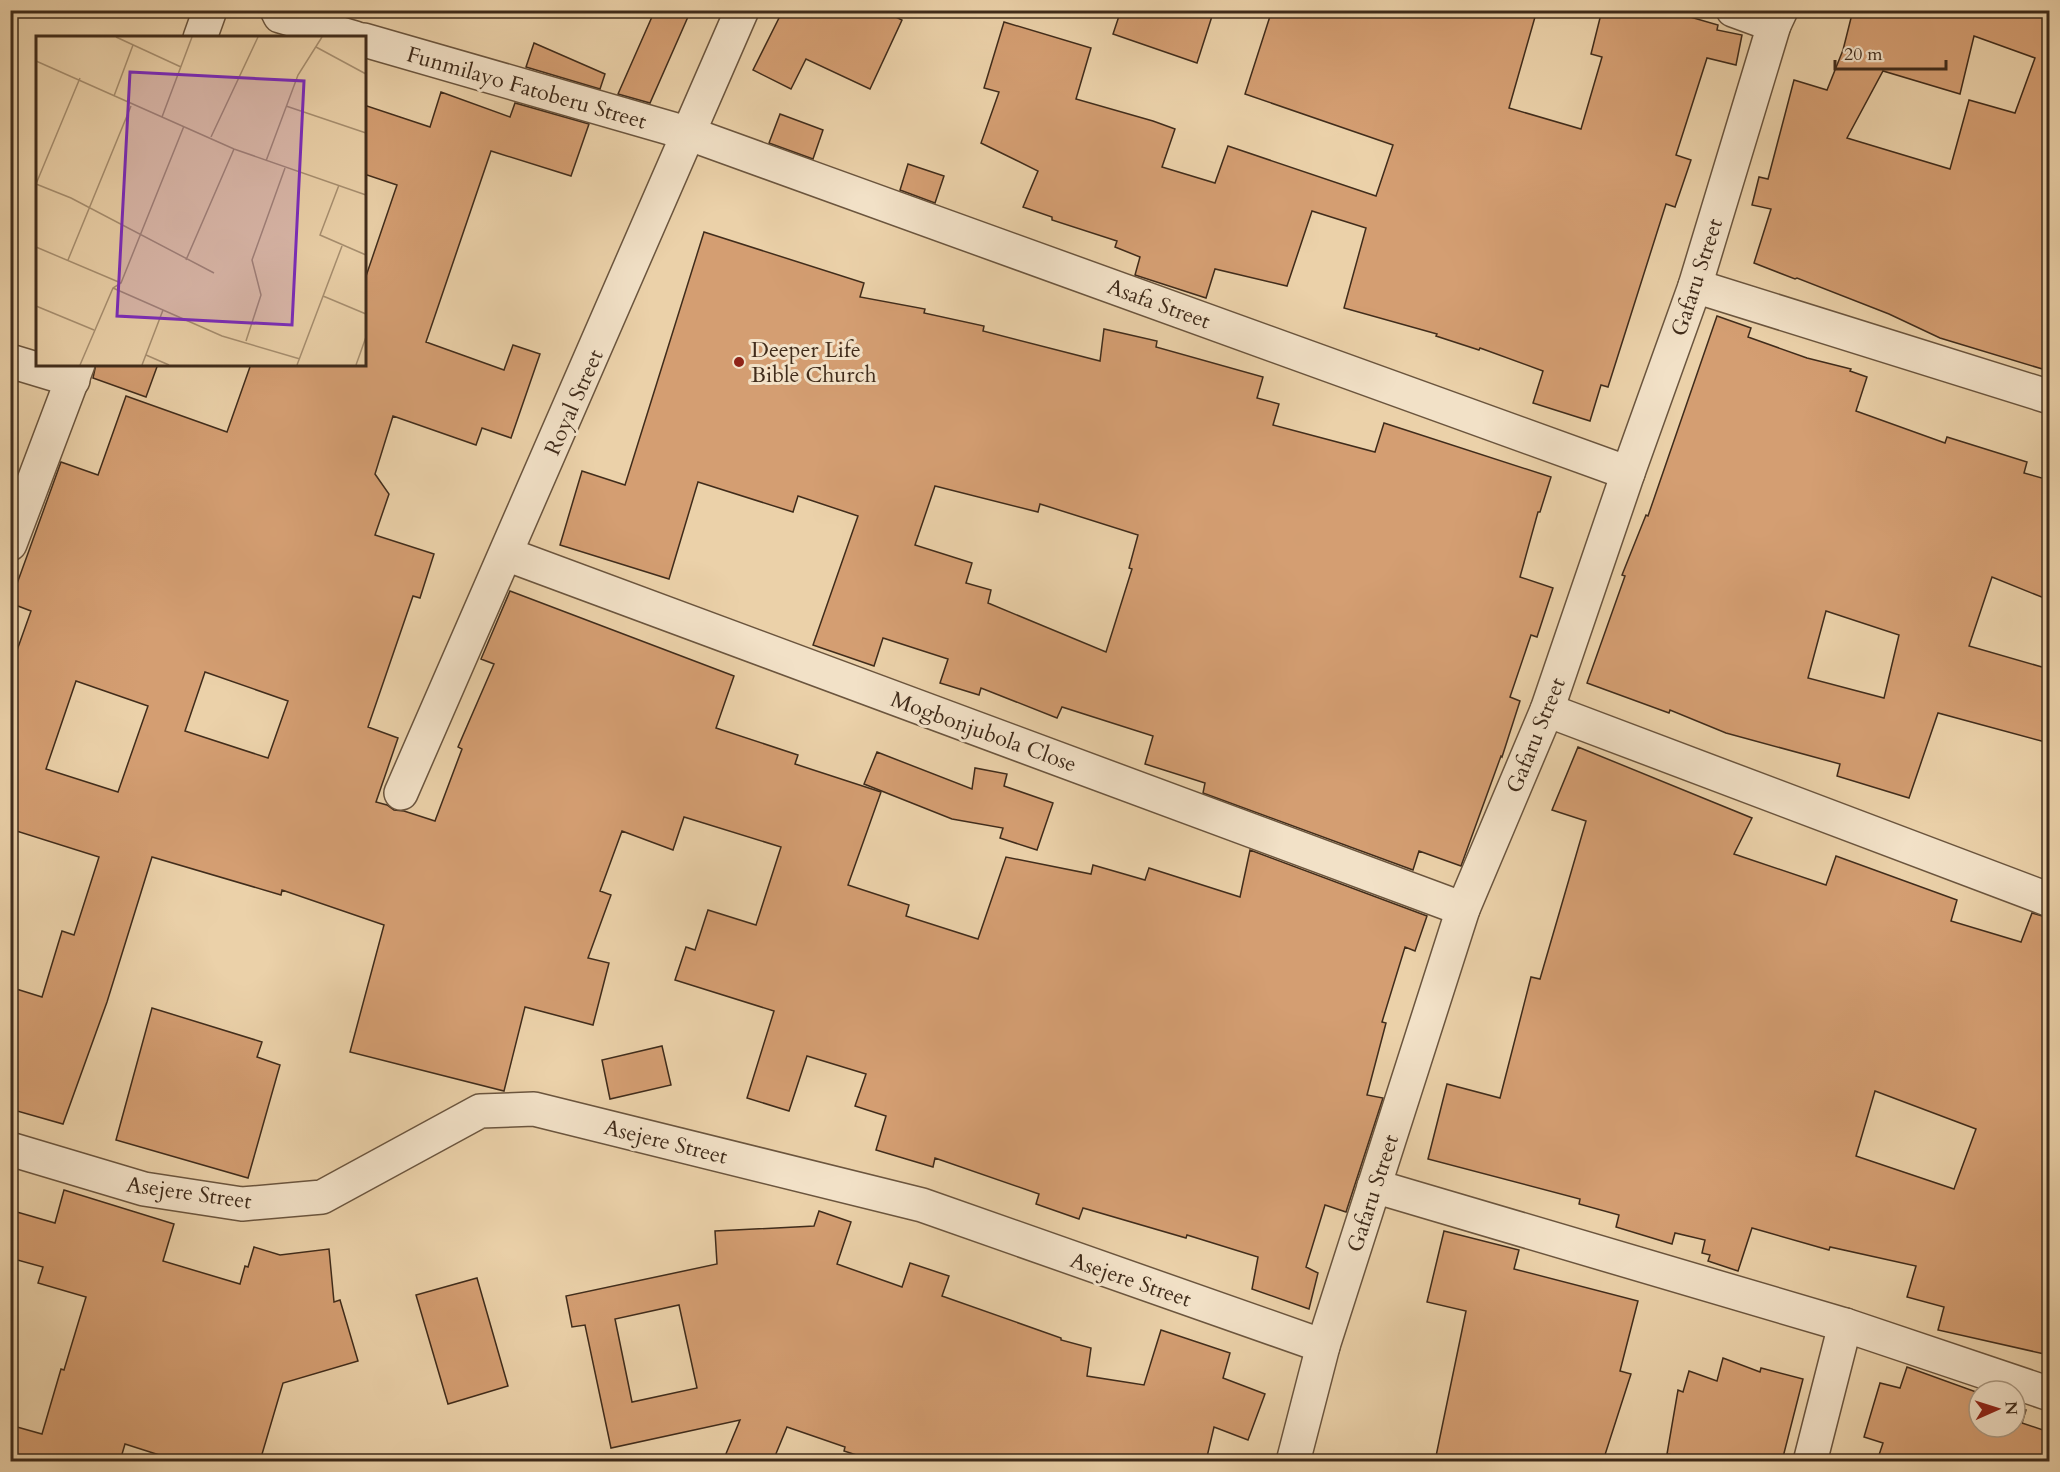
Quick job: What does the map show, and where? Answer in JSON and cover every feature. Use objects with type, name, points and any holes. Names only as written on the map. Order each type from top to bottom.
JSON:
[{"type":"street","points":[[201,36],[210,10]]},
{"type":"street","name":"Royal Street","points":[[401,793],[690,134],[742,10]]},
{"type":"street","points":[[1733,10],[1777,18]]},
{"type":"street","points":[[280,12],[349,36]]},
{"type":"street","name":"Gafaru Street","points":[[1293,1461],[1323,1346],[1463,909],[1547,710],[1695,286],[1777,18]]},
{"type":"street","name":"Funmilayo Fatoberu Street","points":[[366,41],[690,134]]},
{"type":"street","name":"Asafa Street","points":[[690,134],[1628,473]]},
{"type":"street","points":[[1695,286],[2049,397]]},
{"type":"street","points":[[10,361],[36,365]]},
{"type":"street","points":[[10,544],[75,372],[40,366]]},
{"type":"street","name":"Mogbonjubola Close","points":[[506,554],[1463,909]]},
{"type":"street","points":[[1547,710],[2049,900]]},
{"type":"street","name":"Asejere Street","points":[[10,1149],[144,1190],[242,1204],[322,1197],[480,1111],[534,1108],[922,1205],[1323,1346]]},
{"type":"street","points":[[1374,1186],[1845,1325],[2049,1394]]},
{"type":"street","points":[[1810,1461],[1845,1325]]},
{"type":"building","points":[[655,10],[691,10],[650,103],[618,94]]},
{"type":"building","points":[[783,10],[882,10],[902,20],[870,89],[806,59],[791,89],[753,70]]},
{"type":"building","points":[[1121,10],[1214,10],[1197,63],[1113,34]]},
{"type":"building","points":[[1272,10],[1537,10],[1509,108],[1581,129],[1602,57],[1591,54],[1602,10],[1666,10],[1718,25],[1717,30],[1742,35],[1736,65],[1707,58],[1676,155],[1691,160],[1675,207],[1666,204],[1608,387],[1601,385],[1590,421],[1533,403],[1543,371],[1480,348],[1479,350],[1436,336],[1437,334],[1344,308],[1366,228],[1312,211],[1287,286],[1215,269],[1206,298],[1135,275],[1140,257],[1115,247],[1117,241],[1052,220],[1052,217],[1023,207],[1038,171],[981,143],[999,92],[984,88],[1004,22],[1091,48],[1076,99],[1175,129],[1162,167],[1215,183],[1228,146],[1376,196],[1393,145],[1245,94]]},
{"type":"building","points":[[1853,10],[2049,10],[2049,371],[1940,338],[1889,314],[1754,263],[1771,209],[1752,205],[1759,177],[1768,179],[1794,80],[1827,90],[1843,50]],"holes":[[[1974,36],[2035,58],[2015,113],[1969,100],[1950,169],[1847,138],[1883,71],[1960,94]]]},
{"type":"building","points":[[534,43],[605,74],[600,89],[526,67]]},
{"type":"building","points":[[441,92],[510,117],[515,103],[589,124],[571,176],[491,151],[426,342],[504,370],[513,345],[540,354],[511,438],[482,428],[476,445],[393,416],[375,474],[389,494],[375,535],[434,554],[420,598],[413,596],[368,727],[398,738],[376,802],[394,810],[435,821],[462,749],[458,747],[494,664],[481,659],[510,591],[734,676],[716,728],[798,755],[795,764],[881,792],[848,885],[909,905],[906,916],[978,939],[1006,857],[1091,874],[1093,865],[1145,880],[1149,868],[1240,897],[1250,850],[1427,916],[1415,951],[1405,947],[1382,1022],[1386,1023],[1367,1095],[1383,1098],[1346,1212],[1325,1205],[1306,1267],[1318,1273],[1309,1309],[1252,1289],[1258,1257],[1187,1235],[1186,1238],[1083,1208],[1079,1219],[1036,1204],[1039,1194],[935,1158],[933,1167],[876,1150],[886,1116],[855,1106],[866,1074],[807,1056],[789,1111],[747,1098],[774,1011],[675,980],[686,947],[695,950],[708,910],[756,925],[781,847],[684,817],[673,850],[622,831],[600,891],[611,895],[588,958],[609,963],[593,1025],[525,1007],[504,1091],[350,1052],[384,925],[282,890],[281,895],[152,857],[107,1002],[63,1124],[10,1109],[10,987],[42,997],[62,931],[74,935],[99,857],[10,829],[10,670],[31,611],[10,603],[61,462],[98,475],[126,396],[227,432],[250,366],[366,366],[366,276],[397,185],[366,175],[366,106],[430,127]],"holes":[[[205,672],[288,701],[268,758],[185,731]],[[76,681],[148,706],[118,792],[46,769]]]},
{"type":"building","points":[[780,114],[823,130],[813,159],[769,143]]},
{"type":"building","points":[[908,164],[944,176],[935,203],[900,190]]},
{"type":"building","points":[[704,232],[864,283],[860,297],[925,309],[924,313],[984,326],[983,331],[1100,361],[1104,329],[1157,341],[1156,347],[1263,377],[1257,398],[1279,404],[1273,425],[1375,452],[1384,423],[1551,477],[1540,512],[1538,512],[1520,577],[1553,588],[1537,637],[1531,635],[1510,697],[1520,701],[1502,757],[1461,866],[1419,851],[1413,870],[1203,793],[1205,783],[1145,764],[1153,736],[1062,707],[1057,718],[981,688],[979,695],[940,683],[948,659],[883,638],[874,666],[813,645],[858,516],[798,496],[793,512],[698,482],[669,579],[560,545],[582,471],[625,485]],"holes":[[[935,486],[1038,512],[1040,504],[1138,535],[1129,568],[1132,569],[1106,652],[988,603],[991,590],[966,583],[972,563],[915,545]]]},
{"type":"building","points":[[1717,316],[1751,328],[1748,337],[1807,358],[1851,369],[1850,371],[1867,377],[1856,411],[1945,443],[1947,437],[2027,462],[2024,473],[2049,480],[2049,600],[1992,577],[1969,646],[2049,669],[2049,743],[1938,713],[1909,798],[1837,776],[1840,764],[1726,733],[1670,710],[1669,713],[1587,683],[1625,576],[1622,575],[1646,515],[1648,516]],"holes":[[[1826,611],[1899,635],[1884,698],[1808,678]]]},
{"type":"building","points":[[96,366],[157,366],[146,397],[93,378]]},
{"type":"building","points":[[1578,747],[1752,818],[1734,854],[1826,885],[1836,856],[1957,900],[1951,921],[2021,942],[2032,913],[2049,918],[2049,1355],[1938,1330],[1944,1307],[1907,1297],[1916,1266],[1830,1247],[1829,1250],[1752,1228],[1738,1271],[1708,1261],[1710,1255],[1702,1253],[1705,1240],[1675,1233],[1672,1244],[1616,1227],[1619,1215],[1579,1204],[1580,1199],[1428,1159],[1447,1084],[1500,1098],[1531,977],[1540,979],[1586,821],[1552,810]],"holes":[[[1875,1091],[1976,1129],[1954,1189],[1856,1156]]]},
{"type":"building","points":[[877,752],[972,789],[975,768],[1007,774],[1004,786],[1053,803],[1037,850],[1000,838],[1003,828],[952,819],[864,784]]},
{"type":"building","points":[[152,1008],[262,1042],[257,1057],[280,1065],[248,1178],[116,1140]]},
{"type":"building","points":[[662,1046],[671,1085],[610,1099],[602,1060]]},
{"type":"building","points":[[64,1190],[174,1224],[163,1261],[240,1284],[254,1247],[280,1255],[329,1249],[334,1302],[340,1300],[358,1361],[283,1383],[260,1461],[178,1461],[125,1444],[120,1461],[10,1461],[10,1425],[42,1434],[86,1297],[38,1283],[43,1267],[10,1258],[10,1210],[55,1223]]},
{"type":"building","points":[[819,1211],[851,1222],[837,1264],[902,1287],[910,1263],[949,1276],[942,1296],[1061,1338],[1061,1340],[1091,1348],[1087,1376],[1144,1385],[1161,1330],[1230,1353],[1223,1378],[1265,1394],[1248,1440],[1214,1427],[1206,1461],[875,1461],[844,1451],[845,1447],[787,1427],[773,1461],[723,1461],[740,1420],[611,1448],[585,1325],[572,1327],[566,1296],[717,1264],[715,1231],[814,1226]],"holes":[[[679,1305],[697,1388],[632,1402],[615,1319]]]},
{"type":"building","points":[[1444,1231],[1519,1250],[1514,1269],[1638,1301],[1620,1371],[1631,1374],[1603,1461],[1435,1461],[1466,1311],[1427,1302]]},
{"type":"building","points":[[477,1278],[508,1386],[448,1404],[416,1295]]},
{"type":"building","points":[[1723,1358],[1760,1372],[1761,1368],[1803,1379],[1782,1461],[1706,1461],[1667,1454],[1678,1390],[1683,1392],[1689,1371],[1717,1381]]},
{"type":"building","points":[[1907,1367],[1967,1389],[1967,1439],[2027,1439],[2027,1425],[2049,1432],[2049,1461],[1877,1461],[1883,1443],[1864,1437],[1880,1383],[1900,1388]]},
{"type":"place","name":"Deeper Life Bible Church","points":[[739,362]]}]
